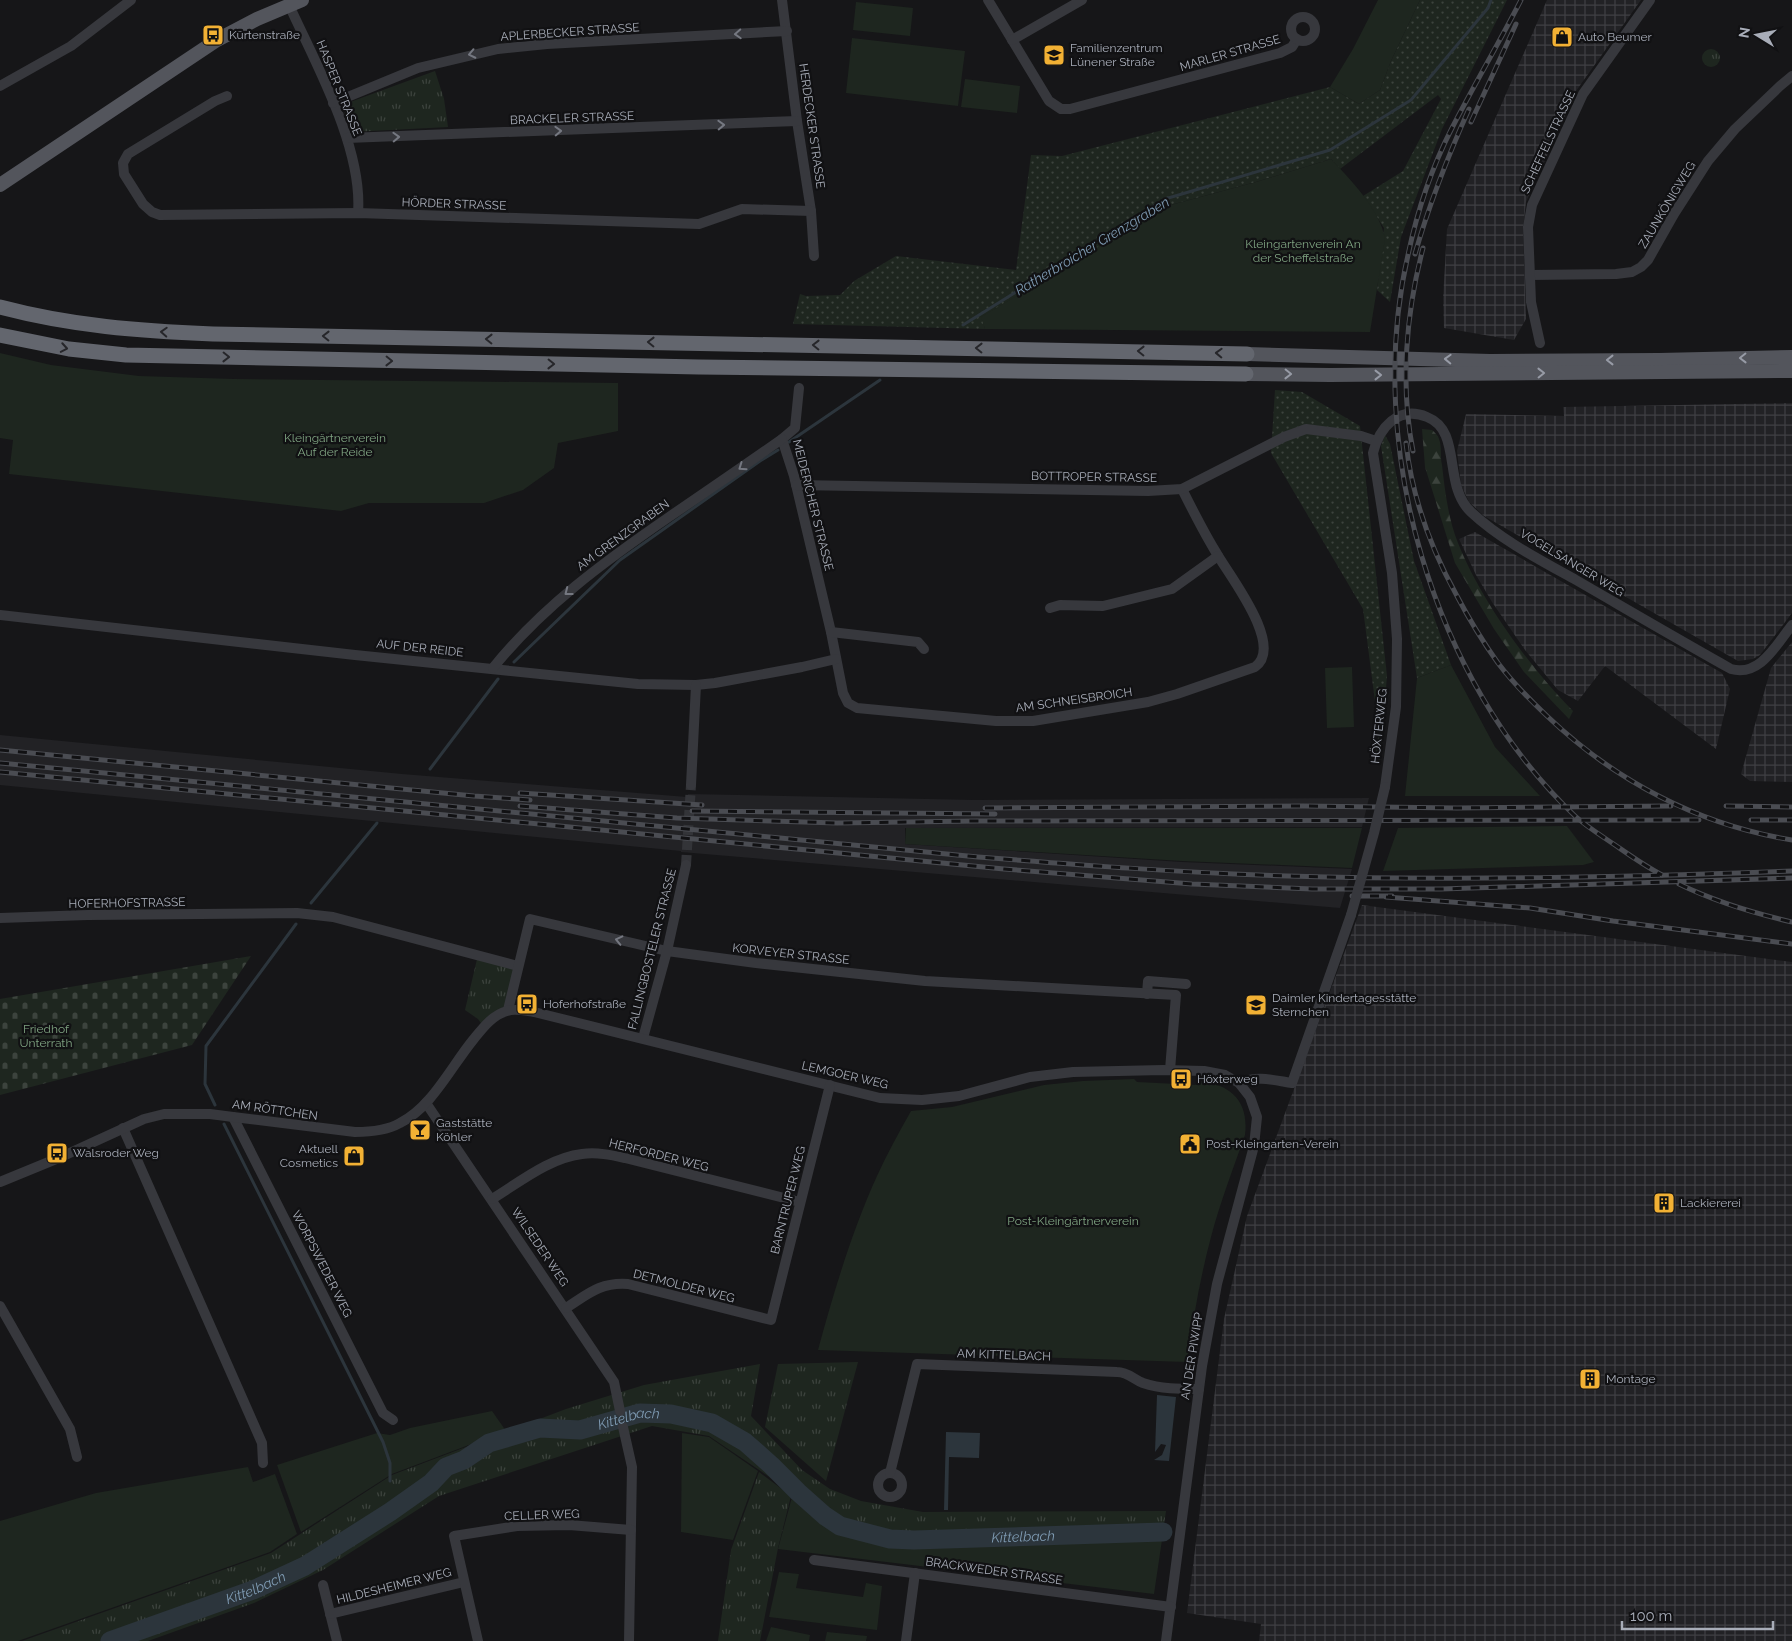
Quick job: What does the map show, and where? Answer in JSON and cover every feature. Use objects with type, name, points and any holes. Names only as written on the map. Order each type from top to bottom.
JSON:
[{"type":"highway","points":[[0,307],[30,315],[81,324],[138,331],[213,334],[1247,354]]},
{"type":"highway","points":[[0,335],[69,349],[126,355],[1246,374]]},
{"type":"main road","points":[[0,185],[217,40],[257,19],[302,0]]},
{"type":"main road","points":[[1247,354],[1490,361],[1792,357]]},
{"type":"main road","points":[[1246,374],[1339,375],[1792,371]]},
{"type":"street","points":[[0,86],[72,46],[131,0]]},
{"type":"street","name":"HERDECKER STRASSE","points":[[782,0],[797,121],[811,211],[814,256]]},
{"type":"street","name":"MARLER STRASSE","points":[[988,0],[1049,102],[1061,109],[1280,53],[1292,47],[1297,39]]},
{"type":"street","points":[[1012,40],[1082,0]]},
{"type":"street","name":"SCHEFFELSTRASSE","points":[[1540,343],[1532,302],[1530,275],[1528,227],[1532,205],[1583,94],[1650,0]]},
{"type":"street","name":"HASPER STRASSE","points":[[289,5],[347,138],[356,176],[359,198],[358,213]]},
{"type":"street","name":"APLERBECKER STRASSE","points":[[333,103],[418,68],[498,49],[547,44],[787,31]]},
{"type":"street","name":"ZAUNKÖNIGWEG","points":[[1530,275],[1616,274],[1632,272],[1642,267],[1700,172],[1712,156],[1735,129],[1792,76]]},
{"type":"street","name":"HÖRDER STRASSE","points":[[227,96],[215,101],[128,154],[123,163],[124,174],[143,204],[152,212],[160,214],[358,213],[699,224],[742,208],[811,211]]},
{"type":"street","name":"BRACKELER STRASSE","points":[[347,138],[797,121]]},
{"type":"street","name":"MEIDERICHER STRASSE","points":[[799,388],[795,428],[782,439],[796,485],[836,658]]},
{"type":"street","name":"VOGELSANGER WEG","points":[[1376,441],[1392,420],[1407,414],[1425,416],[1438,423],[1445,432],[1454,484],[1464,504],[1470,511],[1530,554],[1731,669],[1739,671],[1758,666],[1792,625]]},
{"type":"street","name":"BOTTROPER STRASSE","points":[[796,485],[1148,491],[1182,489],[1284,437],[1302,430],[1361,436],[1376,441]]},
{"type":"street","name":"AM GRENZGRABEN","points":[[493,668],[505,653],[557,600],[617,553],[782,439]]},
{"type":"street","name":"HÖXTERWEG","points":[[1239,1083],[1257,1078],[1292,1083],[1350,915],[1374,833],[1385,787],[1396,707],[1397,639],[1392,573],[1373,454],[1376,441]]},
{"type":"street","points":[[1050,608],[1060,605],[1103,606],[1172,588],[1218,556],[1182,489]]},
{"type":"street","name":"AM SCHNEISBROICH","points":[[836,658],[843,693],[848,703],[857,708],[996,721],[1033,720],[1148,702],[1186,692],[1255,667],[1260,664],[1263,655],[1263,645],[1250,605],[1218,556]]},
{"type":"street","name":"AUF DER REIDE","points":[[0,614],[337,653],[638,684],[696,685],[793,668],[836,658]]},
{"type":"street","points":[[831,632],[918,642],[924,649]]},
{"type":"street","points":[[690,786],[696,685]]},
{"type":"street","name":"FALLINGBOSTELER STRASSE","points":[[643,1038],[667,951],[686,865]]},
{"type":"street","name":"HOFERHOFSTRASSE","points":[[0,918],[88,915],[297,914],[333,917],[518,966]]},
{"type":"street","name":"KORVEYER STRASSE","points":[[508,1010],[530,919],[667,951],[756,963],[925,981],[1176,996]]},
{"type":"street","points":[[1147,994],[1148,981],[1181,983],[1176,996],[1170,1070]]},
{"type":"street","name":"LEMGOER WEG","points":[[508,1010],[534,1012],[880,1098],[922,1100],[959,1096],[1030,1078],[1073,1072],[1170,1070],[1220,1074],[1239,1083]]},
{"type":"street","name":"AM RÖTTCHEN","points":[[0,1182],[53,1161],[144,1119],[164,1114],[210,1114],[338,1131],[372,1132],[400,1124],[426,1103],[483,1026],[508,1010]]},
{"type":"street","name":"AN DER PIWIPP","points":[[1166,1641],[1199,1389],[1217,1284],[1255,1138],[1257,1118],[1254,1107],[1239,1083]]},
{"type":"street","name":"BARNTRUPER WEG","points":[[771,1320],[830,1085]]},
{"type":"street","name":"WILSEDER WEG","points":[[426,1103],[566,1308],[614,1382],[620,1411]]},
{"type":"street","name":"WORPSWEDER WEG","points":[[233,1117],[383,1413],[393,1420]]},
{"type":"street","points":[[123,1128],[262,1443],[263,1462]]},
{"type":"street","name":"HERFORDER WEG","points":[[492,1199],[546,1166],[563,1158],[582,1154],[604,1154],[800,1202]]},
{"type":"street","name":"DETMOLDER WEG","points":[[566,1308],[594,1290],[615,1283],[628,1284],[771,1320]]},
{"type":"street","points":[[0,1306],[70,1429],[76,1457]]},
{"type":"street","name":"AM KITTELBACH","points":[[890,1473],[918,1364],[1125,1372],[1141,1382],[1165,1389],[1199,1389]]},
{"type":"street","points":[[623,1426],[632,1467],[629,1641]]},
{"type":"street","name":"CELLER WEG","points":[[464,1582],[454,1536],[517,1526],[569,1525],[631,1530]]},
{"type":"street","name":"BRACKWEDER STRASSE","points":[[814,1560],[1171,1607]]},
{"type":"street","points":[[906,1641],[915,1573]]},
{"type":"street","points":[[464,1582],[478,1641]]},
{"type":"street","name":"HILDESHEIMER WEG","points":[[330,1614],[464,1582]]},
{"type":"street","points":[[323,1585],[337,1641]]},
{"type":"shaded area","points":[[1547,0],[1641,0],[1576,91],[1526,202],[1523,229],[1526,319],[1514,340],[1444,328],[1443,299],[1447,229]]},
{"type":"shaded area","points":[[1792,403],[1792,613],[1760,655],[1753,659],[1738,661],[1484,516],[1469,502],[1461,485],[1457,451],[1466,414],[1564,416],[1563,407]]},
{"type":"shaded area","points":[[1475,532],[1722,673],[1730,689],[1716,749],[1605,666],[1578,701],[1558,690],[1525,650],[1476,575],[1459,539]]},
{"type":"shaded area","points":[[1792,642],[1792,782],[1750,781],[1741,774],[1771,668]]},
{"type":"shaded area","points":[[0,735],[402,774],[687,797],[688,794],[974,800],[1369,798],[1362,827],[905,828],[905,844],[1182,862],[1352,869],[1340,908],[681,852],[0,785]]},
{"type":"shaded area","points":[[1362,905],[1792,962],[1792,1641],[1259,1641],[1261,1624],[1187,1613],[1224,1319],[1247,1216]]},
{"type":"shaded area","points":[[1157,1395],[1176,1397],[1169,1461],[1154,1460],[1162,1455],[1166,1445],[1161,1444],[1155,1452]]},
{"type":"shaded area","points":[[946,1432],[980,1433],[979,1458],[949,1457],[948,1510],[944,1510]]},
{"type":"green space","points":[[1378,0],[1420,0],[1391,61],[1380,90],[1359,104],[1330,87],[1353,49]]},
{"type":"green space","points":[[1420,0],[1507,0],[1442,129],[1401,237],[1390,302],[1377,290],[1384,228],[1363,196],[1403,171],[1441,99],[1438,95],[1340,169],[1331,159],[1167,206],[982,317],[985,329],[793,324],[800,294],[806,296],[840,295],[854,281],[896,256],[1016,270],[1031,155],[1062,156],[1330,87],[1359,104],[1380,90],[1391,61]]},
{"type":"green space","points":[[856,2],[913,8],[910,36],[853,30]]},
{"type":"green space","points":[[852,38],[965,51],[958,106],[846,93]]},
{"type":"green space","points":[[1711,49],[1717,52],[1720,58],[1717,64],[1711,67],[1705,64],[1702,58],[1705,52]]},
{"type":"green space","points":[[435,71],[444,99],[448,127],[352,132],[342,105]]},
{"type":"green space","points":[[965,79],[1020,86],[1017,113],[961,107]]},
{"type":"green space","name":"Kleingartenverein An der Scheffelstraße","points":[[1331,159],[1364,196],[1378,218],[1385,239],[1370,332],[985,329],[981,317],[1167,206]]},
{"type":"green space","name":"Kleingärtnerverein Auf der Reide","points":[[0,353],[51,365],[139,376],[234,379],[618,383],[618,431],[558,443],[554,468],[523,490],[484,503],[369,503],[341,511],[9,474],[13,440],[0,438]]},
{"type":"green space","points":[[1275,390],[1302,392],[1360,426],[1387,676],[1380,760],[1375,759],[1379,732],[1363,609],[1271,453]]},
{"type":"green space","points":[[1422,429],[1432,430],[1439,438],[1449,514],[1467,565],[1508,632],[1540,674],[1573,711],[1569,719],[1524,672],[1494,629],[1455,563],[1425,467]]},
{"type":"green space","points":[[1385,435],[1390,444],[1414,561],[1451,665],[1417,678],[1381,446]]},
{"type":"green space","points":[[1451,665],[1495,747],[1540,796],[1405,796],[1417,678]]},
{"type":"green space","points":[[1352,667],[1354,727],[1327,728],[1325,668]]},
{"type":"green space","points":[[1567,826],[1594,862],[1583,865],[1383,871],[1398,828]]},
{"type":"green space","points":[[906,828],[1362,828],[1352,868],[1182,861],[905,844]]},
{"type":"green space","points":[[478,955],[518,966],[508,1010],[483,1026],[478,1019],[465,1010]]},
{"type":"green space","name":"Friedhof Unterrath","points":[[251,956],[192,1045],[0,1095],[0,999]]},
{"type":"green space","name":"Post-Kleingärtnerverein","points":[[1134,1079],[1137,1082],[1197,1085],[1200,1081],[1221,1086],[1236,1097],[1241,1104],[1246,1123],[1245,1135],[1218,1212],[1207,1252],[1187,1362],[818,1350],[859,1218],[893,1143],[911,1111],[952,1107],[1044,1085]]},
{"type":"green space","points":[[858,1362],[826,1481],[765,1427],[778,1364]]},
{"type":"green space","points":[[760,1364],[751,1416],[802,1470],[830,1489],[861,1501],[923,1512],[1166,1511],[1162,1539],[914,1544],[839,1532],[768,1476],[709,1436],[652,1426],[439,1496],[323,1570],[254,1603],[148,1641],[22,1641],[271,1553],[392,1475],[566,1409],[644,1385]]},
{"type":"green space","points":[[492,1411],[506,1431],[392,1474],[301,1532],[277,1465],[377,1433],[390,1435],[410,1428]]},
{"type":"green space","points":[[682,1433],[709,1437],[758,1471],[733,1540],[681,1532]]},
{"type":"green space","points":[[248,1467],[253,1482],[275,1474],[297,1534],[270,1552],[18,1641],[0,1641],[0,1521],[96,1493]]},
{"type":"green space","points":[[759,1472],[791,1496],[778,1548],[760,1641],[718,1641],[731,1550]]},
{"type":"green space","points":[[792,1497],[839,1533],[896,1546],[1016,1545],[1162,1540],[1154,1594],[778,1549]]},
{"type":"green space","points":[[779,1572],[799,1574],[796,1588],[863,1597],[866,1583],[882,1586],[877,1630],[769,1617]]},
{"type":"green space","points":[[771,1627],[810,1635],[809,1641],[766,1641]]},
{"type":"green space","points":[[827,1632],[867,1636],[866,1641],[825,1641]]},
{"type":"waterway","name":"Ratherbroicher Grenzgraben","points":[[963,325],[1165,199],[1330,150],[1411,100],[1488,8],[1491,0]]},
{"type":"waterway","points":[[789,442],[880,380]]},
{"type":"waterway","points":[[514,662],[620,560],[778,450]]},
{"type":"waterway","points":[[430,769],[498,679]]},
{"type":"waterway","points":[[311,903],[377,823]]},
{"type":"waterway","points":[[215,1105],[205,1084],[206,1046],[296,924]]},
{"type":"waterway","points":[[224,1124],[383,1442],[390,1463],[390,1481]]},
{"type":"waterway","name":"Kittelbach","points":[[110,1641],[253,1590],[305,1566],[390,1512],[431,1483],[446,1467],[464,1460],[489,1443],[540,1428],[580,1430],[640,1413],[671,1414],[712,1423],[745,1442],[825,1516],[840,1526],[890,1539],[914,1540],[1163,1532]]},
{"type":"waterway","name":"Kittelbach","points":[[390,1504],[390,1512]]},
{"type":"tunnel","points":[[686,865],[691,785]]},
{"type":"railway","points":[[1521,0],[1460,112],[1438,158],[1421,206],[1408,255],[1397,328],[1396,404],[1404,481],[1422,556],[1448,630],[1483,698],[1525,761],[1575,816],[1632,857],[1662,875]]},
{"type":"railway","points":[[1471,122],[1516,24]]},
{"type":"railway","points":[[1415,254],[1439,181],[1469,109]]},
{"type":"railway","points":[[1413,451],[1407,401],[1407,349],[1412,298],[1423,248]]},
{"type":"railway","points":[[1406,443],[1418,503],[1439,560],[1471,622],[1492,655],[1528,697],[1573,739],[1601,761],[1660,797],[1724,823],[1792,840]]},
{"type":"railway","points":[[0,750],[530,800]]},
{"type":"railway","points":[[0,763],[978,857],[1172,871],[1288,876],[1477,878],[1603,877],[1792,871]]},
{"type":"railway","points":[[0,772],[1004,869],[1192,884],[1312,889],[1441,889],[1792,878]]},
{"type":"railway","points":[[520,793],[702,805]]},
{"type":"railway","points":[[520,806],[677,818],[837,823],[977,821],[1699,820]]},
{"type":"railway","points":[[985,808],[1671,806]]},
{"type":"railway","points":[[1726,806],[1792,807]]},
{"type":"railway","points":[[692,811],[995,814]]},
{"type":"railway","points":[[1751,820],[1792,820]]},
{"type":"railway","points":[[1679,884],[1735,906],[1792,922]]},
{"type":"railway","points":[[1352,896],[1392,896]]},
{"type":"railway","points":[[1386,897],[1530,908],[1613,921],[1792,944]]},
{"type":"place","name":"Kürtenstraße","points":[[213,35]]},
{"type":"place","name":"Auto Beumer","points":[[1562,37]]},
{"type":"place","name":"Familienzentrum Lünener Straße","points":[[1054,55]]},
{"type":"place","name":"Hoferhofstraße","points":[[527,1004]]},
{"type":"place","name":"Daimler Kindertagesstätte Sternchen","points":[[1256,1005]]},
{"type":"place","name":"Höxterweg","points":[[1181,1079]]},
{"type":"place","name":"Gaststätte Köhler","points":[[420,1130]]},
{"type":"place","name":"Post-Kleingarten-Verein","points":[[1190,1144]]},
{"type":"place","name":"Walsroder Weg","points":[[57,1153]]},
{"type":"place","name":"Aktuell Cosmetics","points":[[354,1156]]},
{"type":"place","name":"Lackiererei","points":[[1664,1203]]},
{"type":"place","name":"Montage","points":[[1590,1379]]}]
